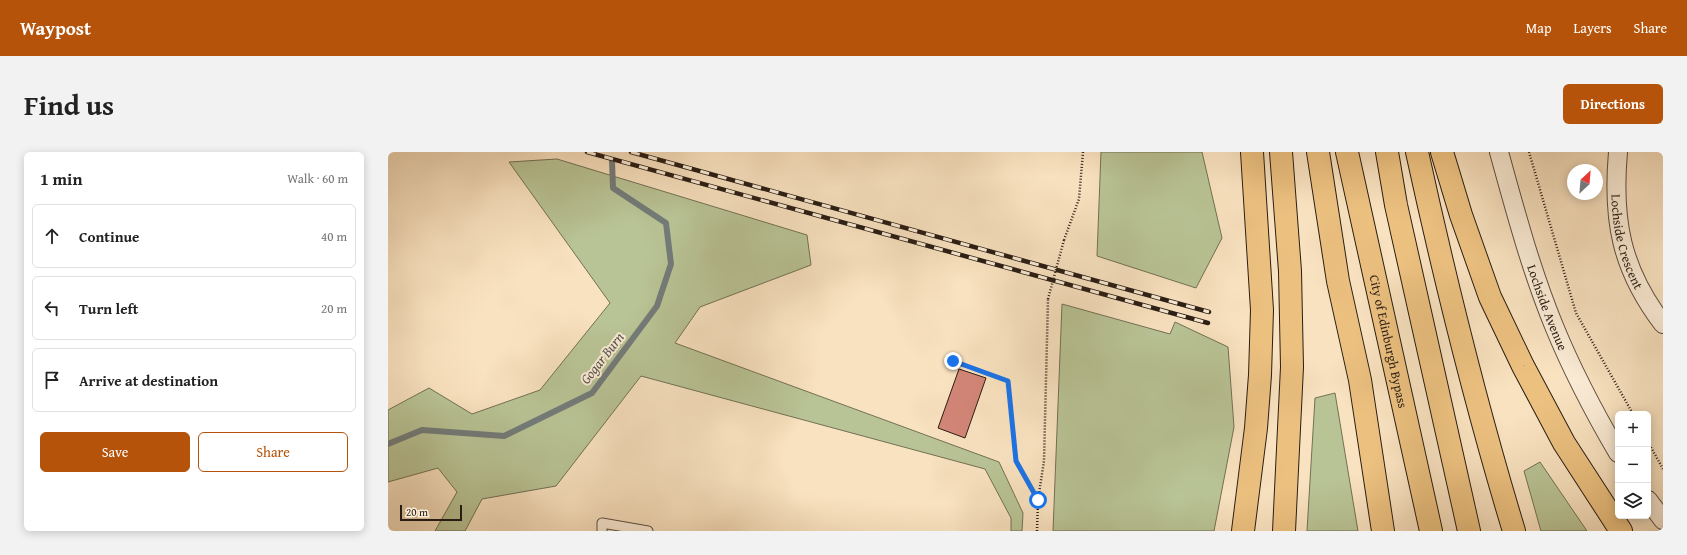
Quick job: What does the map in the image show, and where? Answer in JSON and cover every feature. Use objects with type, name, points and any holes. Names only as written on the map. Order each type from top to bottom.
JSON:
[{"type":"main road","points":[[1243,531],[1256,428],[1260,375],[1262,310],[1252,152]]},
{"type":"main road","points":[[1281,152],[1290,271],[1292,367],[1289,458],[1284,531]]},
{"type":"main road","points":[[1318,152],[1338,281],[1360,380],[1383,531]]},
{"type":"main road","name":"City of Edinburgh Bypass","points":[[1348,152],[1431,531]]},
{"type":"main road","points":[[1387,152],[1396,205],[1469,531]]},
{"type":"main road","points":[[1417,152],[1440,259],[1464,354],[1514,531]]},
{"type":"main road","points":[[1442,152],[1490,297],[1523,366],[1564,443],[1621,531]]},
{"type":"street","name":"Lochside Avenue","points":[[1499,152],[1530,258],[1553,324],[1589,403],[1615,448]]},
{"type":"street","name":"Lochside Crescent","points":[[1618,152],[1616,177],[1617,210],[1622,242],[1631,273],[1647,303],[1663,324]]},
{"type":"street","points":[[1651,504],[1663,520]]},
{"type":"lane","points":[[602,531],[602,523],[648,531]]},
{"type":"path","points":[[1037,531],[1038,500],[1044,461],[1048,300],[1064,240],[1079,199],[1083,152]]},
{"type":"path","points":[[1529,152],[1576,312],[1630,411]]},
{"type":"path","points":[[953,361],[1008,381],[1016,461],[1038,500]]},
{"type":"path","points":[[1651,447],[1663,468]]},
{"type":"green space","points":[[1101,152],[1202,152],[1222,238],[1196,288],[1097,256]]},
{"type":"green space","points":[[557,159],[807,235],[811,265],[700,307],[675,343],[999,462],[1023,513],[1022,531],[1011,531],[1011,518],[985,469],[641,376],[556,486],[482,499],[465,531],[435,531],[457,492],[438,468],[388,482],[388,410],[429,388],[472,414],[540,390],[610,303],[509,162]]},
{"type":"green space","points":[[1062,304],[1170,334],[1175,322],[1228,347],[1234,427],[1214,531],[1053,531]]},
{"type":"green space","points":[[1335,393],[1358,531],[1307,531],[1315,398]]},
{"type":"green space","points":[[1540,462],[1587,531],[1541,531],[1524,471]]},
{"type":"building","points":[[959,369],[986,378],[965,438],[938,428]]},
{"type":"waterway","name":"Gogar Burn","points":[[388,444],[422,430],[504,436],[592,393],[657,306],[671,264],[666,223],[613,188],[612,161]]},
{"type":"railway","points":[[587,152],[1208,323]]},
{"type":"railway","points":[[631,152],[1209,312]]},
{"type":"route","points":[[953,361],[1008,381],[1016,461],[1038,500]]}]
